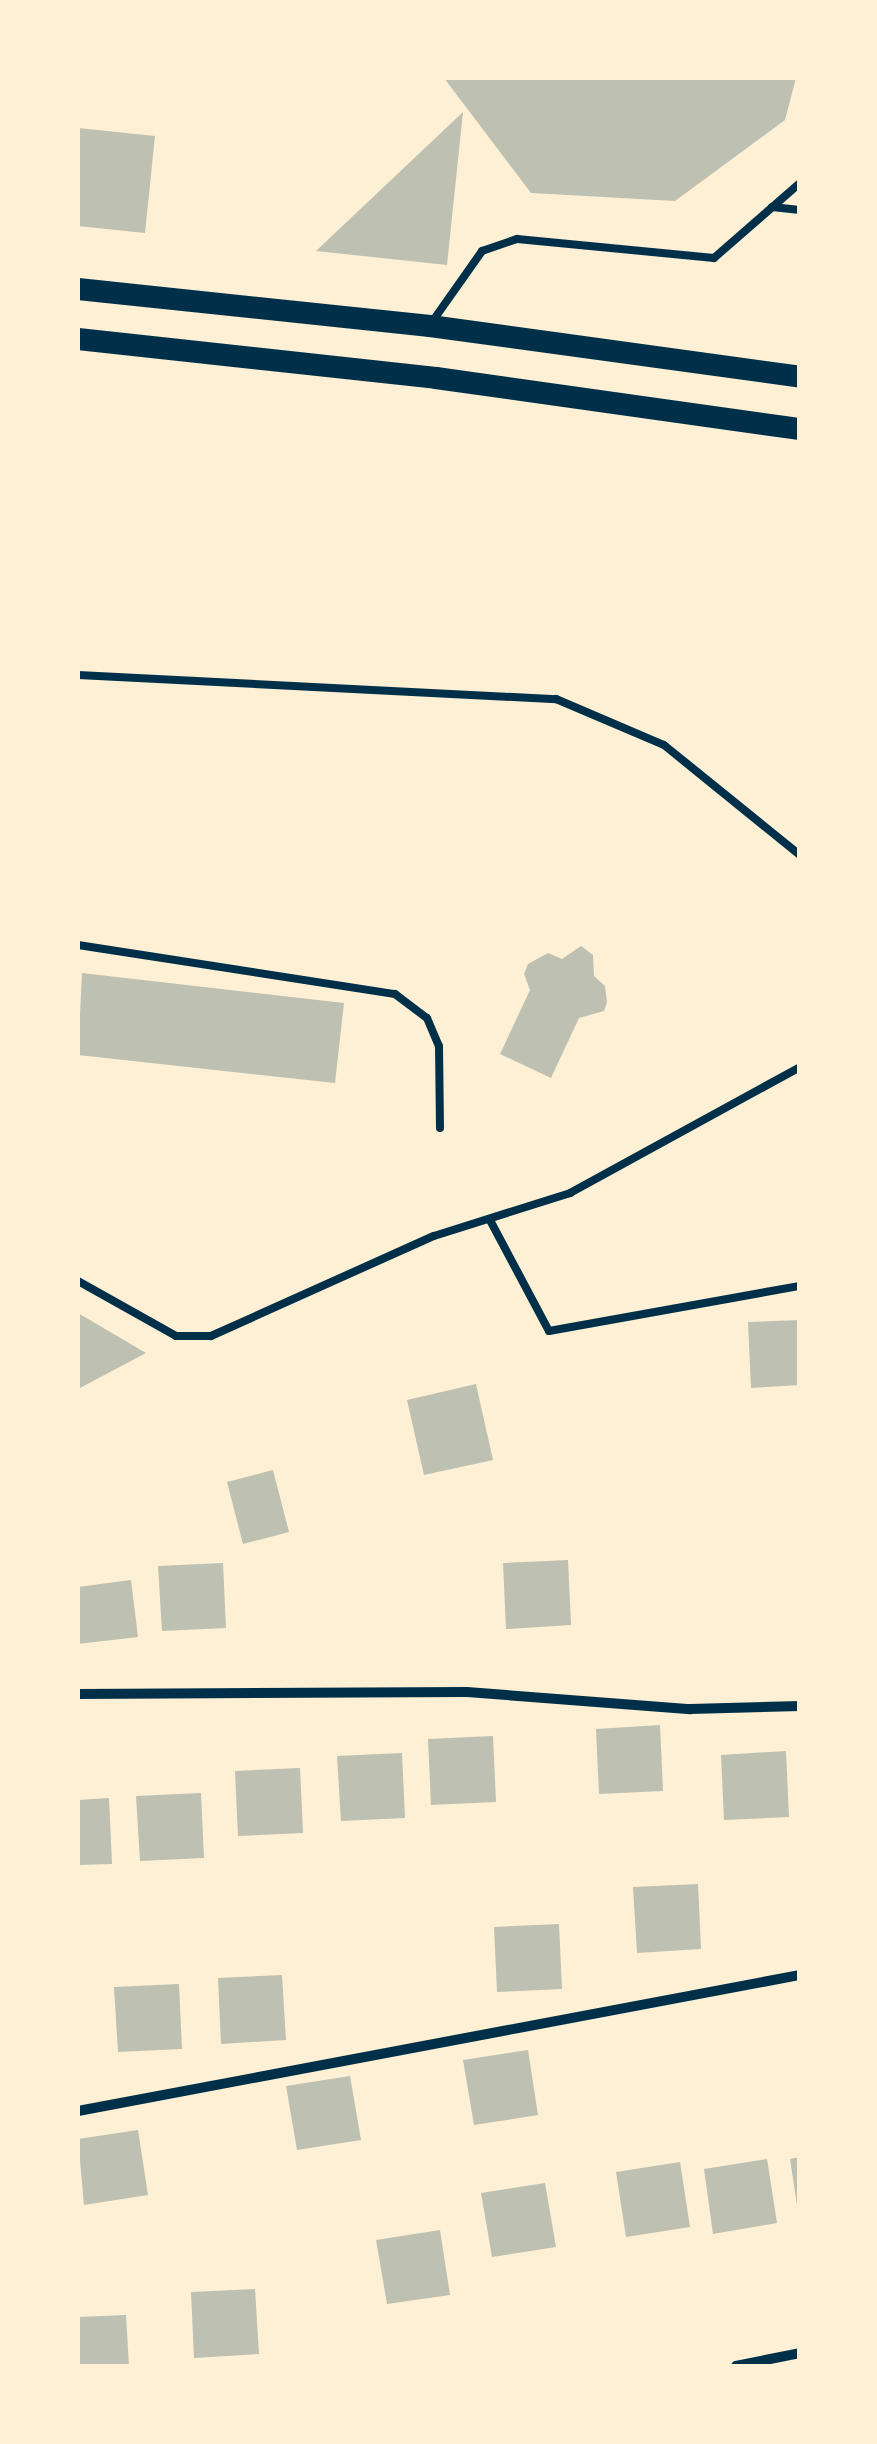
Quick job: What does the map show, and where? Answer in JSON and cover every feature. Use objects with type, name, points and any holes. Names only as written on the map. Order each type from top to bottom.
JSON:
[{"type":"main road","points":[[78,289],[430,326],[800,377]]},
{"type":"main road","points":[[78,338],[436,378],[800,429]]},
{"type":"street","points":[[78,1694],[467,1692],[690,1709],[800,1706]]},
{"type":"street","points":[[78,2111],[800,1975]]},
{"type":"street","points":[[736,2366],[800,2353]]},
{"type":"lane","points":[[430,326],[482,251],[516,238],[714,258],[800,183]]},
{"type":"lane","points":[[772,208],[800,210]]},
{"type":"lane","points":[[78,676],[556,699],[664,745],[800,855]]},
{"type":"lane","points":[[78,945],[395,994],[427,1018],[439,1046],[440,1128]]},
{"type":"lane","points":[[78,1280],[176,1336],[211,1336],[434,1236],[491,1222],[570,1193],[800,1067]]},
{"type":"lane","points":[[491,1222],[549,1330],[800,1286]]},
{"type":"building","points":[[444,78],[796,78],[785,120],[675,201],[531,193]]},
{"type":"building","points":[[463,112],[447,265],[316,251]]},
{"type":"building","points":[[78,128],[155,136],[145,233],[78,226]]},
{"type":"building","points":[[581,946],[593,955],[594,976],[605,986],[607,1002],[604,1011],[579,1018],[551,1078],[500,1054],[530,990],[524,974],[528,964],[548,953],[562,959]]},
{"type":"building","points":[[82,973],[344,1003],[335,1083],[78,1055]]},
{"type":"building","points":[[78,1313],[146,1353],[78,1389]]},
{"type":"building","points":[[800,1320],[800,1385],[751,1388],[748,1322]]},
{"type":"building","points":[[476,1384],[493,1460],[424,1475],[407,1400]]},
{"type":"building","points":[[273,1470],[289,1532],[243,1544],[227,1482]]},
{"type":"building","points":[[568,1560],[571,1625],[506,1629],[503,1563]]},
{"type":"building","points":[[223,1563],[226,1628],[162,1631],[158,1566]]},
{"type":"building","points":[[131,1580],[138,1637],[78,1644],[78,1587]]},
{"type":"building","points":[[660,1725],[663,1791],[599,1794],[596,1729]]},
{"type":"building","points":[[493,1736],[496,1802],[431,1805],[428,1739]]},
{"type":"building","points":[[786,1751],[789,1817],[724,1820],[721,1755]]},
{"type":"building","points":[[402,1753],[405,1818],[341,1821],[337,1756]]},
{"type":"building","points":[[300,1768],[303,1833],[238,1836],[235,1771]]},
{"type":"building","points":[[201,1793],[204,1858],[140,1861],[136,1796]]},
{"type":"building","points":[[109,1798],[112,1864],[78,1865],[78,1800]]},
{"type":"building","points":[[698,1884],[701,1949],[637,1953],[633,1887]]},
{"type":"building","points":[[559,1924],[562,1989],[497,1992],[494,1927]]},
{"type":"building","points":[[282,1975],[286,2040],[221,2044],[218,1978]]},
{"type":"building","points":[[179,1984],[182,2049],[118,2052],[114,1987]]},
{"type":"building","points":[[528,2050],[538,2115],[474,2125],[463,2060]]},
{"type":"building","points":[[350,2076],[361,2140],[297,2150],[286,2086]]},
{"type":"building","points":[[138,2130],[148,2195],[84,2205],[78,2139]]},
{"type":"building","points":[[800,2157],[800,2205],[797,2205],[790,2159]]},
{"type":"building","points":[[767,2159],[777,2223],[713,2234],[704,2169]]},
{"type":"building","points":[[680,2162],[690,2227],[626,2237],[616,2172]]},
{"type":"building","points":[[545,2183],[556,2247],[492,2257],[481,2193]]},
{"type":"building","points":[[440,2230],[450,2295],[387,2304],[376,2240]]},
{"type":"building","points":[[255,2289],[259,2354],[194,2358],[191,2292]]},
{"type":"building","points":[[126,2315],[129,2366],[78,2366],[78,2317]]}]
